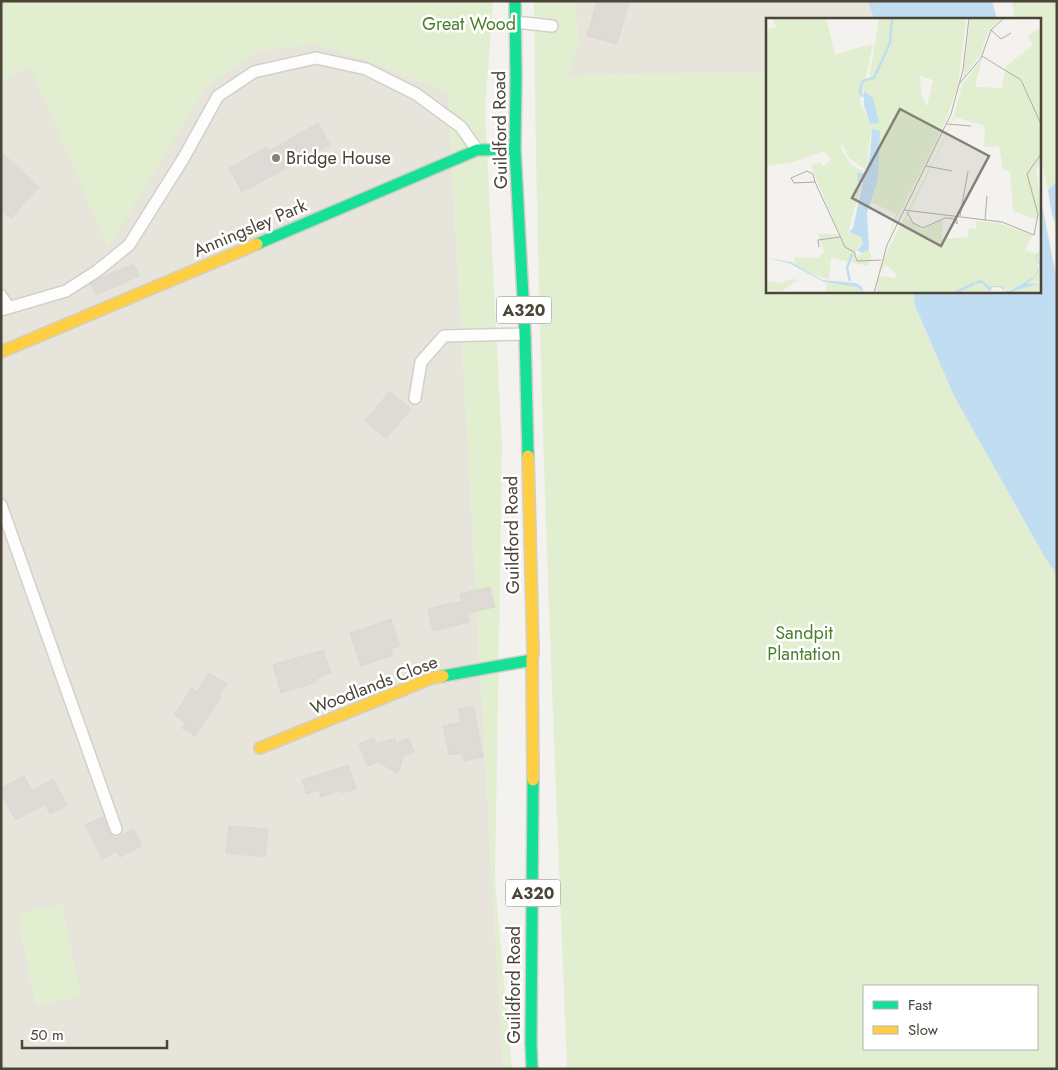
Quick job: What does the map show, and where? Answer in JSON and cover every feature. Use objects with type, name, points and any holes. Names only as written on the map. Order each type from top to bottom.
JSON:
[{"type":"main road","name":"Guildford Road","points":[[515,1],[516,149],[525,334],[533,652],[533,850],[530,1043],[532,1069]]},
{"type":"main road","name":"Anningsley Park","points":[[1,352],[477,150],[516,149]]},
{"type":"main road","name":"Woodlands Close","points":[[260,748],[432,678],[532,660]]},
{"type":"lane","points":[[515,22],[552,26]]},
{"type":"lane","points":[[1,296],[5,309],[66,291],[97,271],[129,245],[183,159],[218,96],[254,72],[316,58],[366,69],[416,94],[461,127],[477,150]]},
{"type":"lane","points":[[415,398],[421,362],[444,336],[525,334]]},
{"type":"lane","points":[[1,505],[116,829]]},
{"type":"shaded area","points":[[574,1],[868,1],[874,18],[766,18],[766,73],[567,75],[579,43]]},
{"type":"shaded area","points":[[313,44],[365,59],[448,93],[503,1069],[1,1069],[1,82],[30,65],[108,247],[206,86],[256,51]]},
{"type":"green space","name":"Great Wood","points":[[1,1],[493,1],[485,111],[502,447],[495,883],[512,1069],[503,1069],[448,93],[365,59],[313,44],[256,51],[206,86],[108,248],[30,66],[1,82]]},
{"type":"green space","name":"Sandpit Plantation","points":[[534,1],[574,1],[579,43],[568,75],[766,73],[766,292],[913,292],[915,307],[954,396],[1043,554],[1057,575],[1057,1069],[567,1069],[546,535],[538,268]]},
{"type":"green space","points":[[1012,1],[1057,1],[1057,238],[1040,150],[1040,18],[1015,18]]},
{"type":"green space","points":[[62,904],[81,996],[36,1006],[17,914]]},
{"type":"water","points":[[868,1],[992,1],[997,18],[874,18]]},
{"type":"water","points":[[1057,182],[1057,223],[1052,215],[1048,190]]},
{"type":"water","points":[[1040,195],[1057,281],[1057,575],[1043,554],[954,396],[915,306],[913,292],[1040,292]]},
{"type":"building","points":[[597,1],[629,1],[617,44],[587,36]]},
{"type":"building","name":"Bridge House","points":[[318,123],[330,145],[242,192],[229,168],[267,147],[269,151]]},
{"type":"building","points":[[1,152],[39,187],[11,218],[1,209]]},
{"type":"building","points":[[134,264],[139,276],[96,295],[91,284],[102,277]]},
{"type":"building","points":[[390,391],[411,409],[386,438],[365,421]]},
{"type":"building","points":[[490,587],[495,607],[467,613],[469,622],[433,631],[428,609],[462,601],[460,594]]},
{"type":"building","points":[[391,619],[400,646],[391,649],[393,655],[361,666],[350,633]]},
{"type":"building","points":[[323,650],[331,673],[316,679],[317,682],[281,693],[273,665]]},
{"type":"building","points":[[209,673],[227,684],[219,695],[222,696],[195,736],[182,728],[185,722],[174,715],[192,688],[197,691]]},
{"type":"building","points":[[473,706],[483,757],[464,761],[462,753],[449,755],[443,726],[461,722],[458,709]]},
{"type":"building","points":[[374,738],[375,744],[395,738],[396,743],[409,738],[414,752],[403,756],[398,774],[379,762],[367,766],[359,744]]},
{"type":"building","points":[[348,765],[356,789],[342,793],[341,790],[321,797],[319,790],[307,794],[302,780]]},
{"type":"building","points":[[24,776],[32,791],[53,779],[67,805],[50,814],[45,804],[16,820],[1,794],[1,788]]},
{"type":"building","points":[[103,817],[114,839],[134,829],[142,846],[120,857],[117,851],[102,859],[85,825]]},
{"type":"building","points":[[229,826],[268,829],[265,857],[226,853]]},
{"type":"traffic: fast","points":[[515,1],[515,149],[525,334],[528,456]]},
{"type":"traffic: fast","points":[[257,244],[477,150],[515,149]]},
{"type":"traffic: fast","points":[[443,676],[532,660]]},
{"type":"traffic: fast","points":[[532,1069],[533,780]]},
{"type":"traffic: slow","points":[[1,352],[257,244]]},
{"type":"traffic: slow","points":[[528,456],[533,652],[533,780]]},
{"type":"traffic: slow","points":[[260,748],[432,678],[443,676]]},
{"type":"place","name":"Bridge House","points":[[276,158]]}]
